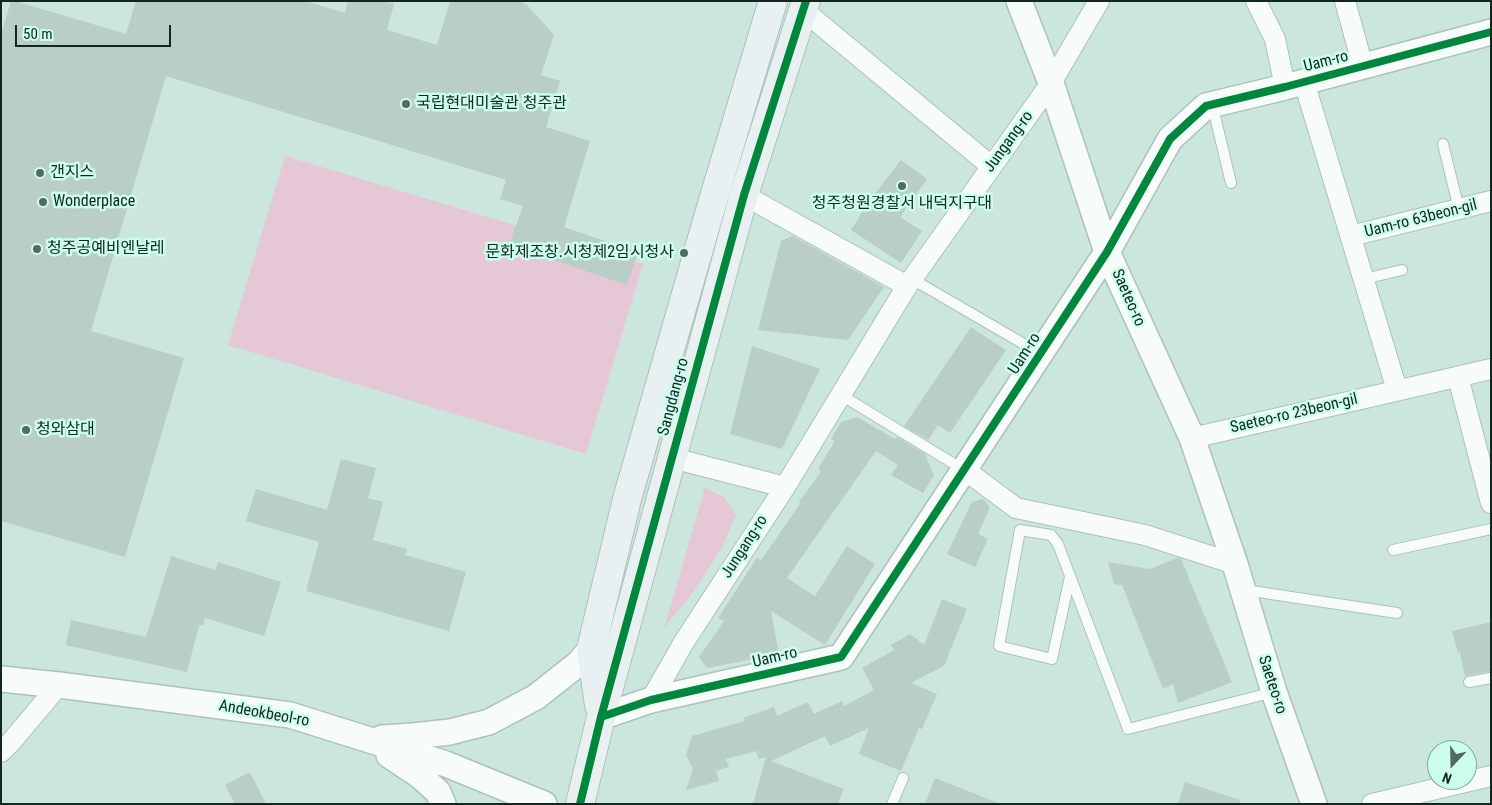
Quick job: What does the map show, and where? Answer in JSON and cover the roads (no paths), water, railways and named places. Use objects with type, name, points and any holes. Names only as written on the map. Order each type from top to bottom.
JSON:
[{"type":"main road","name":"Sangdang-ro","points":[[601,716],[591,649],[627,499],[773,1]]},
{"type":"main road","name":"Sangdang-ro","points":[[580,804],[601,716],[744,195],[804,5]]},
{"type":"street","name":"Saeteo-ro","points":[[1019,1],[1051,83],[1107,252],[1192,438],[1235,564],[1274,692],[1314,804]]},
{"type":"street","name":"Jungang-ro","points":[[651,700],[684,642],[785,488],[910,282],[1051,83],[1099,1]]},
{"type":"street","points":[[1256,1],[1276,39],[1294,85]]},
{"type":"street","points":[[1345,1],[1363,67]]},
{"type":"street","name":"Sangdang-ro","points":[[804,5],[991,166]]},
{"type":"street","name":"Uam-ro","points":[[601,716],[651,700],[841,657],[1107,252],[1170,140],[1206,106],[1294,85],[1491,32]]},
{"type":"street","name":"Uam-ro","points":[[1294,85],[1351,236]]},
{"type":"street","points":[[744,195],[910,282]]},
{"type":"street","name":"Uam-ro 63beon-gil","points":[[1351,236],[1491,201]]},
{"type":"street","points":[[1351,236],[1397,390]]},
{"type":"street","name":"Saeteo-ro 23beon-gil","points":[[1192,438],[1491,369]]},
{"type":"street","points":[[1458,377],[1485,454],[1491,503]]},
{"type":"street","points":[[672,458],[785,488]]},
{"type":"street","points":[[965,470],[1016,508],[1145,535],[1235,564]]},
{"type":"street","points":[[366,739],[450,732],[489,722],[536,697],[579,662],[591,649]]},
{"type":"street","name":"Andeokbeol-ro","points":[[1,679],[290,715],[446,764],[544,804]]},
{"type":"street","points":[[1,752],[59,685]]},
{"type":"street","points":[[366,739],[419,775],[438,792],[443,804]]},
{"type":"street","points":[[1372,804],[1491,776]]},
{"type":"lane","points":[[1212,104],[1231,183]]},
{"type":"lane","points":[[1443,144],[1459,209]]},
{"type":"lane","points":[[1364,278],[1402,270]]},
{"type":"lane","points":[[910,282],[1041,354]]},
{"type":"lane","points":[[841,395],[965,470]]},
{"type":"lane","points":[[1394,550],[1491,529]]},
{"type":"lane","points":[[1070,577],[1052,659],[999,646],[1020,530],[1051,535],[1058,544],[1128,729],[1274,692]]},
{"type":"lane","points":[[1243,589],[1397,612]]},
{"type":"lane","points":[[1469,682],[1491,678]]},
{"type":"lane","points":[[892,804],[903,778]]},
{"type":"place","name":"국립현대미술관 청주관","points":[[406,104]]},
{"type":"place","name":"갠지스","points":[[40,173]]},
{"type":"place","name":"청주청원경찰서 내덕지구대","points":[[902,186]]},
{"type":"place","name":"Wonderplace","points":[[43,202]]},
{"type":"place","name":"청주공예비엔날레","points":[[37,249]]},
{"type":"place","name":"문화제조창.시청제2임시청사","points":[[684,253]]},
{"type":"place","name":"청와삼대","points":[[26,430]]}]
